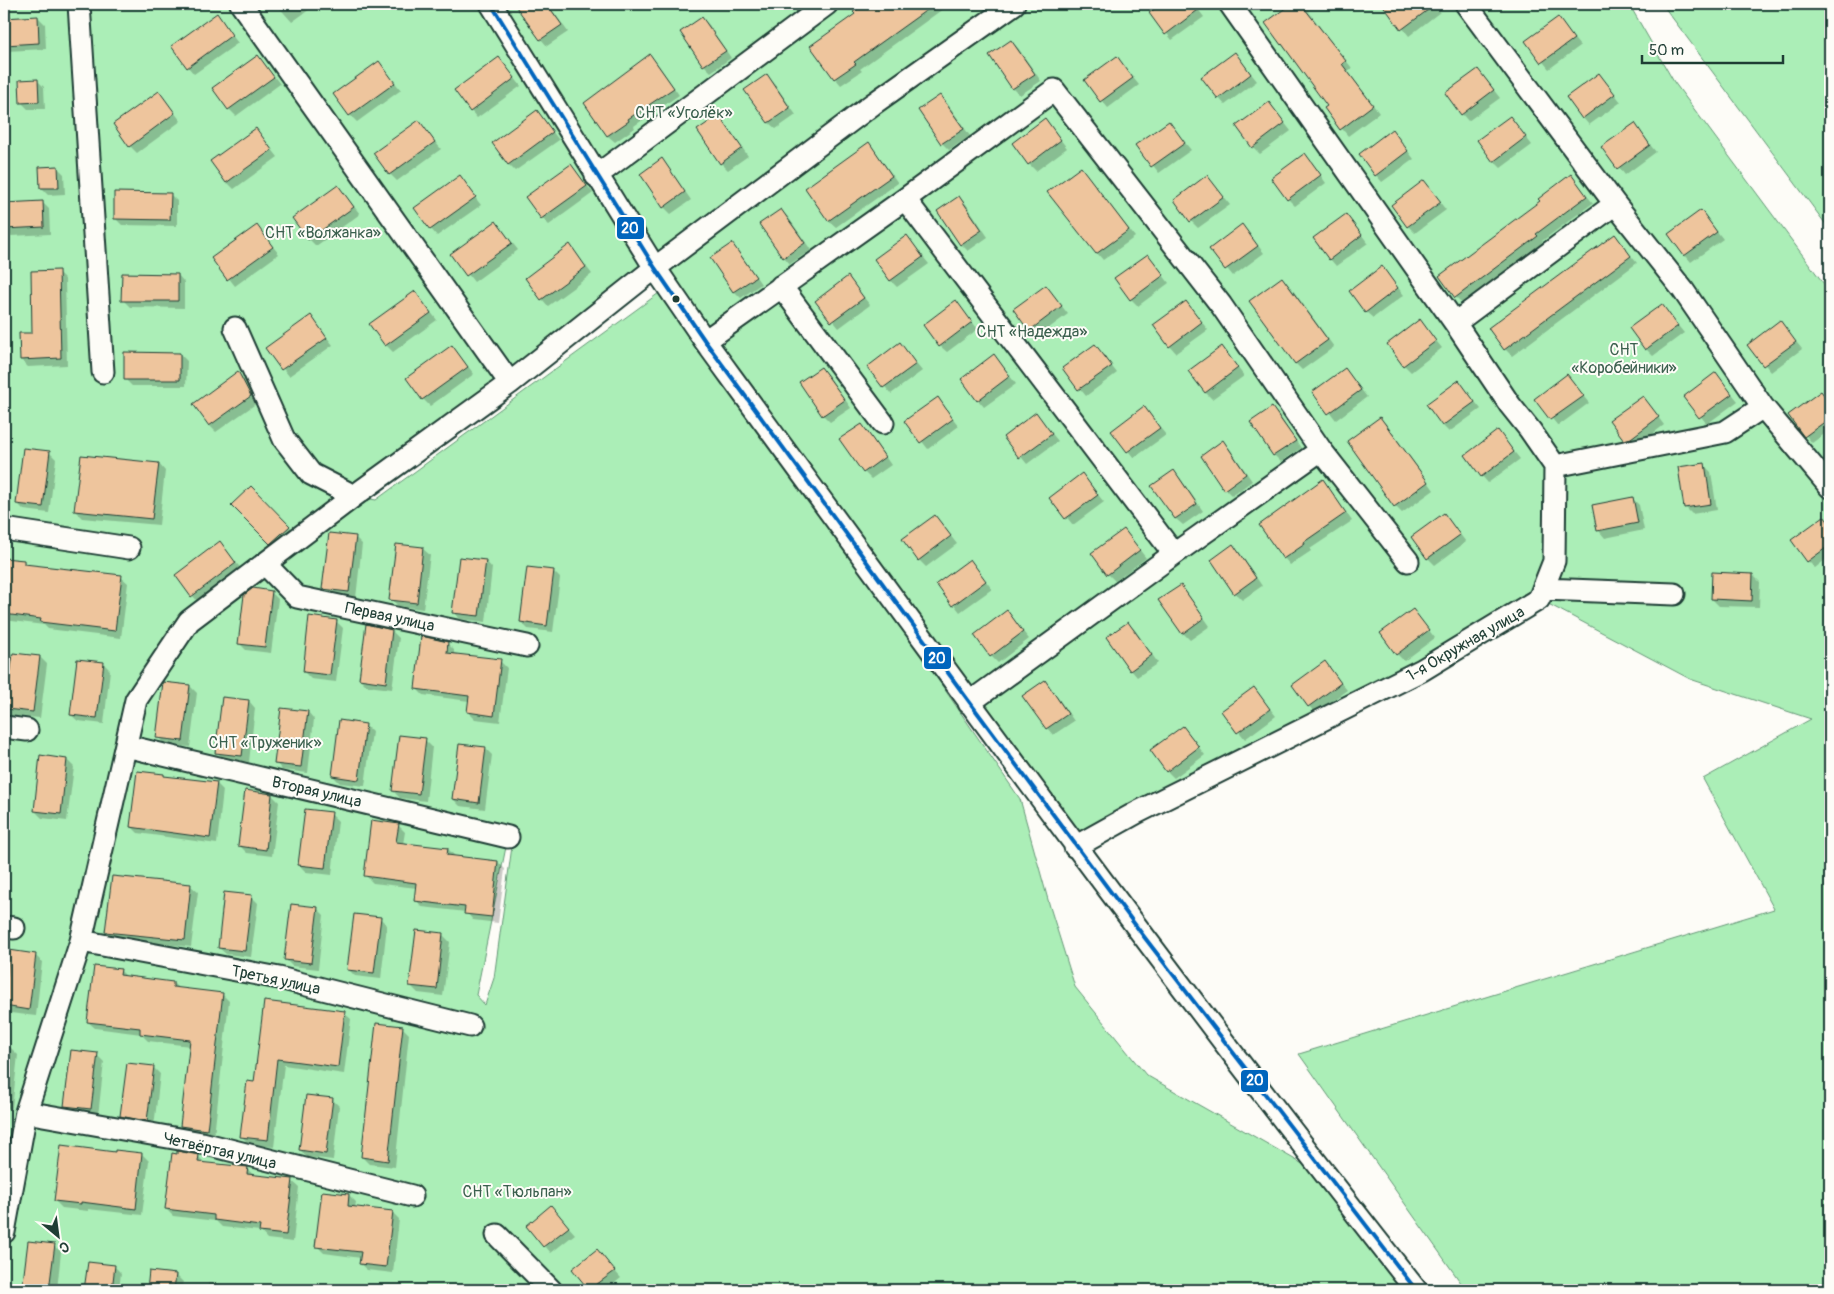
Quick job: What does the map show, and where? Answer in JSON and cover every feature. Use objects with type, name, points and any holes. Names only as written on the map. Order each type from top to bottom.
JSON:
[{"type":"street","points":[[79,4],[103,372]]},
{"type":"street","points":[[241,4],[510,383]]},
{"type":"street","points":[[490,4],[596,176],[705,341],[1075,847],[1278,1114],[1416,1290]]},
{"type":"street","points":[[596,176],[827,4]]},
{"type":"street","points":[[4,1232],[26,1112],[81,941],[136,700],[189,621],[354,496],[510,383],[655,268],[873,104],[1014,4]]},
{"type":"street","points":[[1230,4],[1455,323],[1510,405],[1555,466],[1725,432],[1763,407]]},
{"type":"street","points":[[1466,4],[1615,204],[1683,290],[1763,407],[1830,487]]},
{"type":"street","points":[[705,341],[1054,90],[1221,305],[1321,450],[1408,561]]},
{"type":"street","points":[[905,199],[1174,554]]},
{"type":"street","points":[[1455,323],[1615,204]]},
{"type":"street","points":[[781,286],[883,423]]},
{"type":"street","points":[[235,328],[284,439],[311,474],[354,496]]},
{"type":"street","points":[[969,703],[1321,450]]},
{"type":"street","name":"1-я Окружная улица","points":[[1075,847],[1136,813],[1422,670],[1538,599],[1554,561],[1555,466]]},
{"type":"street","points":[[4,528],[129,548]]},
{"type":"street","name":"Первая улица","points":[[264,564],[297,597],[527,646]]},
{"type":"street","points":[[1543,589],[1674,594]]},
{"type":"street","points":[[4,727],[27,730]]},
{"type":"street","name":"Вторая улица","points":[[126,746],[508,837]]},
{"type":"street","name":"Третья улица","points":[[81,941],[278,978],[470,1026]]},
{"type":"street","name":"Четвёртая улица","points":[[26,1112],[202,1143],[412,1196]]},
{"type":"street","points":[[497,1235],[551,1290]]},
{"type":"green space","points":[[4,4],[1629,4],[1674,82],[1830,292],[1830,1290],[1466,1290],[1299,1054],[1774,909],[1703,779],[1811,719],[1690,679],[1539,599],[1075,847],[654,268],[355,496],[376,500],[659,293],[864,572],[1020,799],[1050,907],[1075,987],[1146,1075],[1315,1171],[1405,1290],[4,1290]],"holes":[[[508,837],[513,839],[494,978],[485,1005],[476,995]]]},
{"type":"green space","points":[[1662,4],[1830,4],[1830,230]]},
{"type":"building","points":[[514,4],[547,4],[562,25],[540,40]]},
{"type":"building","points":[[865,4],[935,4],[854,62],[856,64],[834,79],[810,46],[855,14],[853,12]]},
{"type":"building","points":[[1161,4],[1206,4],[1165,35],[1149,13]]},
{"type":"building","points":[[1291,4],[1301,4],[1346,61],[1342,64],[1373,105],[1340,130],[1324,108],[1327,106],[1265,23]]},
{"type":"building","points":[[1382,4],[1436,4],[1401,30]]},
{"type":"building","points":[[217,13],[232,35],[187,68],[171,46]]},
{"type":"building","points":[[38,16],[39,43],[4,45],[4,18]]},
{"type":"building","points":[[702,17],[726,51],[703,66],[680,32]]},
{"type":"building","points":[[1558,17],[1574,39],[1541,63],[1525,41]]},
{"type":"building","points":[[1011,40],[1035,74],[1012,89],[989,55]]},
{"type":"building","points":[[1235,52],[1251,74],[1218,99],[1201,77]]},
{"type":"building","points":[[650,54],[674,88],[628,119],[629,121],[607,136],[584,103]]},
{"type":"building","points":[[258,55],[274,77],[228,110],[212,88]]},
{"type":"building","points":[[1117,56],[1133,78],[1100,102],[1084,80]]},
{"type":"building","points":[[499,57],[515,78],[470,112],[454,90]]},
{"type":"building","points":[[379,61],[395,83],[349,116],[333,94]]},
{"type":"building","points":[[1478,69],[1494,90],[1461,115],[1445,93]]},
{"type":"building","points":[[1599,73],[1615,94],[1582,119],[1566,97]]},
{"type":"building","points":[[767,74],[790,108],[768,123],[744,90]]},
{"type":"building","points":[[38,79],[39,102],[20,103],[19,80]]},
{"type":"building","points":[[159,91],[175,113],[129,147],[113,124]]},
{"type":"building","points":[[940,95],[964,129],[941,144],[918,110]]},
{"type":"building","points":[[1269,102],[1285,123],[1252,148],[1236,126]]},
{"type":"building","points":[[537,110],[553,132],[508,165],[492,143]]},
{"type":"building","points":[[719,115],[742,148],[720,164],[697,130]]},
{"type":"building","points":[[1510,116],[1526,137],[1493,162],[1477,140]]},
{"type":"building","points":[[1045,118],[1061,140],[1028,165],[1012,143]]},
{"type":"building","points":[[419,120],[435,142],[389,175],[373,153]]},
{"type":"building","points":[[1169,121],[1185,143],[1151,167],[1135,145]]},
{"type":"building","points":[[1635,123],[1650,145],[1617,169],[1601,147]]},
{"type":"building","points":[[256,128],[272,150],[226,183],[210,161]]},
{"type":"building","points":[[1392,129],[1408,151],[1375,176],[1359,154]]},
{"type":"building","points":[[869,142],[892,176],[828,221],[805,188]]},
{"type":"building","points":[[1305,153],[1321,175],[1287,200],[1271,178]]},
{"type":"building","points":[[662,158],[685,192],[663,208],[640,174]]},
{"type":"building","points":[[571,164],[587,186],[541,219],[525,197]]},
{"type":"building","points":[[58,166],[59,188],[40,188],[39,167]]},
{"type":"building","points":[[1081,167],[1129,230],[1096,254],[1047,192]]},
{"type":"building","points":[[1571,174],[1587,196],[1536,234],[1538,236],[1455,298],[1439,276],[1540,201],[1538,199]]},
{"type":"building","points":[[460,175],[476,197],[430,230],[414,208]]},
{"type":"building","points":[[1207,175],[1224,197],[1190,222],[1174,200]]},
{"type":"building","points":[[1424,180],[1441,202],[1407,227],[1391,205]]},
{"type":"building","points":[[338,185],[354,207],[308,240],[292,218]]},
{"type":"building","points":[[114,192],[171,193],[170,220],[114,219]]},
{"type":"building","points":[[959,196],[982,230],[960,245],[937,211]]},
{"type":"building","points":[[43,201],[44,227],[4,229],[4,203]]},
{"type":"building","points":[[781,209],[805,243],[783,258],[759,224]]},
{"type":"building","points":[[1701,210],[1717,232],[1684,256],[1668,234]]},
{"type":"building","points":[[1346,214],[1362,235],[1329,260],[1313,238]]},
{"type":"building","points":[[496,221],[512,243],[466,276],[450,254]]},
{"type":"building","points":[[1242,224],[1258,246],[1225,270],[1209,249]]},
{"type":"building","points":[[257,225],[273,247],[227,280],[211,258]]},
{"type":"building","points":[[1615,234],[1631,256],[1504,350],[1488,328]]},
{"type":"building","points":[[907,235],[923,257],[890,281],[874,259]]},
{"type":"building","points":[[732,243],[756,277],[733,292],[710,258]]},
{"type":"building","points":[[570,244],[586,267],[541,300],[525,278]]},
{"type":"building","points":[[1148,254],[1164,275],[1130,300],[1114,278]]},
{"type":"building","points":[[1382,266],[1398,288],[1365,313],[1349,291]]},
{"type":"building","points":[[59,270],[61,358],[20,360],[19,333],[32,333],[31,271]]},
{"type":"building","points":[[122,273],[178,274],[178,301],[121,301]]},
{"type":"building","points":[[848,276],[864,298],[831,322],[815,301]]},
{"type":"building","points":[[1282,277],[1328,340],[1295,364],[1249,301]]},
{"type":"building","points":[[1046,285],[1062,306],[1029,331],[1013,309]]},
{"type":"building","points":[[415,291],[431,313],[385,346],[369,324]]},
{"type":"building","points":[[956,300],[972,322],[939,347],[923,325]]},
{"type":"building","points":[[1186,301],[1202,322],[1169,347],[1153,325]]},
{"type":"building","points":[[1662,304],[1678,326],[1645,350],[1629,328]]},
{"type":"building","points":[[311,315],[327,338],[281,370],[265,348]]},
{"type":"building","points":[[1420,319],[1436,341],[1403,366],[1387,344]]},
{"type":"building","points":[[1780,320],[1796,342],[1763,366],[1747,345]]},
{"type":"building","points":[[900,342],[916,364],[883,388],[867,367]]},
{"type":"building","points":[[1095,344],[1112,366],[1078,390],[1062,368]]},
{"type":"building","points":[[452,345],[468,367],[422,400],[406,378]]},
{"type":"building","points":[[1222,346],[1238,368],[1205,393],[1188,371]]},
{"type":"building","points":[[124,352],[180,353],[180,380],[124,380]]},
{"type":"building","points":[[994,354],[1010,376],[977,401],[961,379]]},
{"type":"building","points":[[821,367],[845,400],[822,416],[799,382]]},
{"type":"building","points":[[1345,368],[1361,390],[1328,414],[1312,392]]},
{"type":"building","points":[[238,371],[251,396],[209,426],[193,404]]},
{"type":"building","points":[[1716,372],[1732,394],[1699,418],[1683,397]]},
{"type":"building","points":[[1567,374],[1584,396],[1550,420],[1534,399]]},
{"type":"building","points":[[1459,380],[1475,402],[1442,426],[1426,404]]},
{"type":"building","points":[[1821,391],[1830,403],[1830,418],[1804,437],[1788,415]]},
{"type":"building","points":[[1643,396],[1659,417],[1631,438],[1624,440],[1609,420]]},
{"type":"building","points":[[938,397],[953,419],[920,443],[904,421]]},
{"type":"building","points":[[1144,406],[1160,428],[1127,452],[1111,431]]},
{"type":"building","points":[[1272,407],[1296,441],[1273,456],[1250,422]]},
{"type":"building","points":[[1036,412],[1052,434],[1019,458],[1003,437]]},
{"type":"building","points":[[1380,417],[1428,482],[1394,507],[1347,441]]},
{"type":"building","points":[[862,424],[885,457],[863,473],[839,439]]},
{"type":"building","points":[[1498,430],[1514,452],[1481,477],[1465,455]]},
{"type":"building","points":[[1223,440],[1246,474],[1224,490],[1201,456]]},
{"type":"building","points":[[23,448],[50,451],[43,507],[16,504]]},
{"type":"building","points":[[81,455],[159,463],[152,519],[74,511]]},
{"type":"building","points":[[1705,463],[1711,504],[1684,508],[1678,467]]},
{"type":"building","points":[[1174,470],[1197,504],[1175,519],[1151,486]]},
{"type":"building","points":[[1082,473],[1098,495],[1065,519],[1049,498]]},
{"type":"building","points":[[1323,479],[1346,513],[1283,559],[1259,525]]},
{"type":"building","points":[[251,486],[290,526],[270,544],[231,505]]},
{"type":"building","points":[[1633,497],[1638,523],[1597,531],[1592,505]]},
{"type":"building","points":[[1444,513],[1460,535],[1427,559],[1411,537]]},
{"type":"building","points":[[935,515],[951,536],[918,561],[902,539]]},
{"type":"building","points":[[1824,516],[1830,524],[1830,545],[1807,562],[1791,540]]},
{"type":"building","points":[[1124,529],[1140,550],[1107,575],[1091,553]]},
{"type":"building","points":[[329,533],[356,536],[349,592],[322,589]]},
{"type":"building","points":[[220,541],[236,563],[191,597],[175,575]]},
{"type":"building","points":[[396,544],[423,547],[417,603],[389,600]]},
{"type":"building","points":[[1233,544],[1256,578],[1234,594],[1211,560]]},
{"type":"building","points":[[459,557],[486,560],[479,616],[452,613]]},
{"type":"building","points":[[4,558],[24,560],[24,564],[122,575],[115,631],[40,622],[41,619],[4,614]]},
{"type":"building","points":[[970,559],[986,581],[952,606],[936,584]]},
{"type":"building","points":[[527,567],[554,570],[547,626],[520,622]]},
{"type":"building","points":[[1712,572],[1753,574],[1752,601],[1711,599]]},
{"type":"building","points":[[1181,585],[1204,618],[1182,634],[1158,600]]},
{"type":"building","points":[[253,588],[272,591],[265,647],[238,644],[244,595]]},
{"type":"building","points":[[1413,609],[1429,630],[1396,655],[1380,633]]},
{"type":"building","points":[[1007,610],[1023,632],[990,657],[974,635]]},
{"type":"building","points":[[309,616],[337,620],[330,675],[303,672]]},
{"type":"building","points":[[1128,622],[1152,655],[1130,671],[1106,637]]},
{"type":"building","points":[[366,624],[392,630],[386,683],[359,679]]},
{"type":"building","points":[[421,636],[448,642],[447,653],[501,659],[494,716],[467,712],[469,696],[415,689]]},
{"type":"building","points":[[13,653],[40,656],[33,712],[6,709]]},
{"type":"building","points":[[77,659],[104,662],[97,718],[70,715]]},
{"type":"building","points":[[1325,661],[1341,683],[1308,707],[1292,685]]},
{"type":"building","points":[[1045,680],[1068,714],[1046,729],[1022,696]]},
{"type":"building","points":[[163,682],[190,685],[183,741],[156,738]]},
{"type":"building","points":[[1254,687],[1270,709],[1237,733],[1221,711]]},
{"type":"building","points":[[222,697],[249,700],[242,756],[215,753]]},
{"type":"building","points":[[281,708],[308,711],[301,767],[274,764]]},
{"type":"building","points":[[339,720],[366,724],[359,780],[332,776]]},
{"type":"building","points":[[1183,726],[1199,747],[1166,772],[1150,750]]},
{"type":"building","points":[[399,735],[426,738],[419,794],[392,791]]},
{"type":"building","points":[[459,744],[486,747],[479,803],[452,799]]},
{"type":"building","points":[[40,755],[67,759],[61,814],[34,811]]},
{"type":"building","points":[[137,771],[217,782],[210,838],[130,827]]},
{"type":"building","points":[[245,790],[272,794],[266,850],[238,846]]},
{"type":"building","points":[[305,809],[332,812],[325,868],[298,865]]},
{"type":"building","points":[[371,820],[399,824],[396,842],[448,848],[447,855],[498,861],[492,917],[464,914],[465,907],[414,901],[416,883],[364,876]]},
{"type":"building","points":[[112,876],[191,884],[185,940],[105,932]]},
{"type":"building","points":[[224,892],[252,895],[245,951],[218,948]]},
{"type":"building","points":[[291,904],[318,907],[311,963],[284,960]]},
{"type":"building","points":[[354,914],[381,917],[374,973],[347,970]]},
{"type":"building","points":[[416,930],[443,933],[437,989],[409,986]]},
{"type":"building","points":[[9,950],[36,954],[29,1010],[4,1006]]},
{"type":"building","points":[[94,966],[121,969],[120,975],[173,982],[173,987],[223,993],[207,1130],[180,1126],[190,1040],[140,1034],[140,1028],[87,1022]]},
{"type":"building","points":[[264,1001],[345,1011],[338,1067],[277,1059],[268,1140],[240,1137],[247,1081],[254,1082]]},
{"type":"building","points":[[376,1023],[403,1026],[388,1161],[361,1157]]},
{"type":"building","points":[[71,1050],[98,1053],[91,1109],[64,1106]]},
{"type":"building","points":[[127,1063],[154,1066],[147,1121],[120,1116]]},
{"type":"building","points":[[306,1095],[333,1098],[326,1154],[299,1150]]},
{"type":"building","points":[[61,1145],[115,1152],[115,1150],[142,1153],[136,1209],[81,1202],[81,1204],[54,1201]]},
{"type":"building","points":[[177,1151],[199,1155],[198,1162],[248,1167],[247,1174],[293,1179],[286,1235],[259,1232],[260,1226],[214,1220],[214,1215],[165,1209],[172,1153],[177,1154]]},
{"type":"building","points":[[322,1191],[349,1194],[348,1206],[393,1211],[386,1267],[359,1264],[361,1252],[315,1247]]},
{"type":"building","points":[[551,1205],[569,1227],[543,1247],[526,1226]]},
{"type":"building","points":[[28,1241],[55,1244],[49,1290],[22,1290]]},
{"type":"building","points":[[597,1249],[615,1271],[589,1290],[572,1269]]},
{"type":"building","points":[[88,1262],[115,1265],[112,1290],[84,1290]]},
{"type":"building","points":[[149,1271],[176,1274],[174,1290],[147,1290]]},
{"type":"transit line","name":"20","points":[[491,4],[655,268],[705,341],[1145,938],[1416,1290]]},
{"type":"park label","name":"СНТ «Уголёк»","points":[[684,112]]},
{"type":"park label","name":"СНТ «Волжанка»","points":[[323,232]]},
{"type":"park label","name":"СНТ «Надежда»","points":[[1032,331]]},
{"type":"park label","name":"СНТ «Коробейники»","points":[[1624,358]]},
{"type":"park label","name":"СНТ «Труженик»","points":[[265,742]]},
{"type":"park label","name":"СНТ «Тюльпан»","points":[[517,1191]]}]
